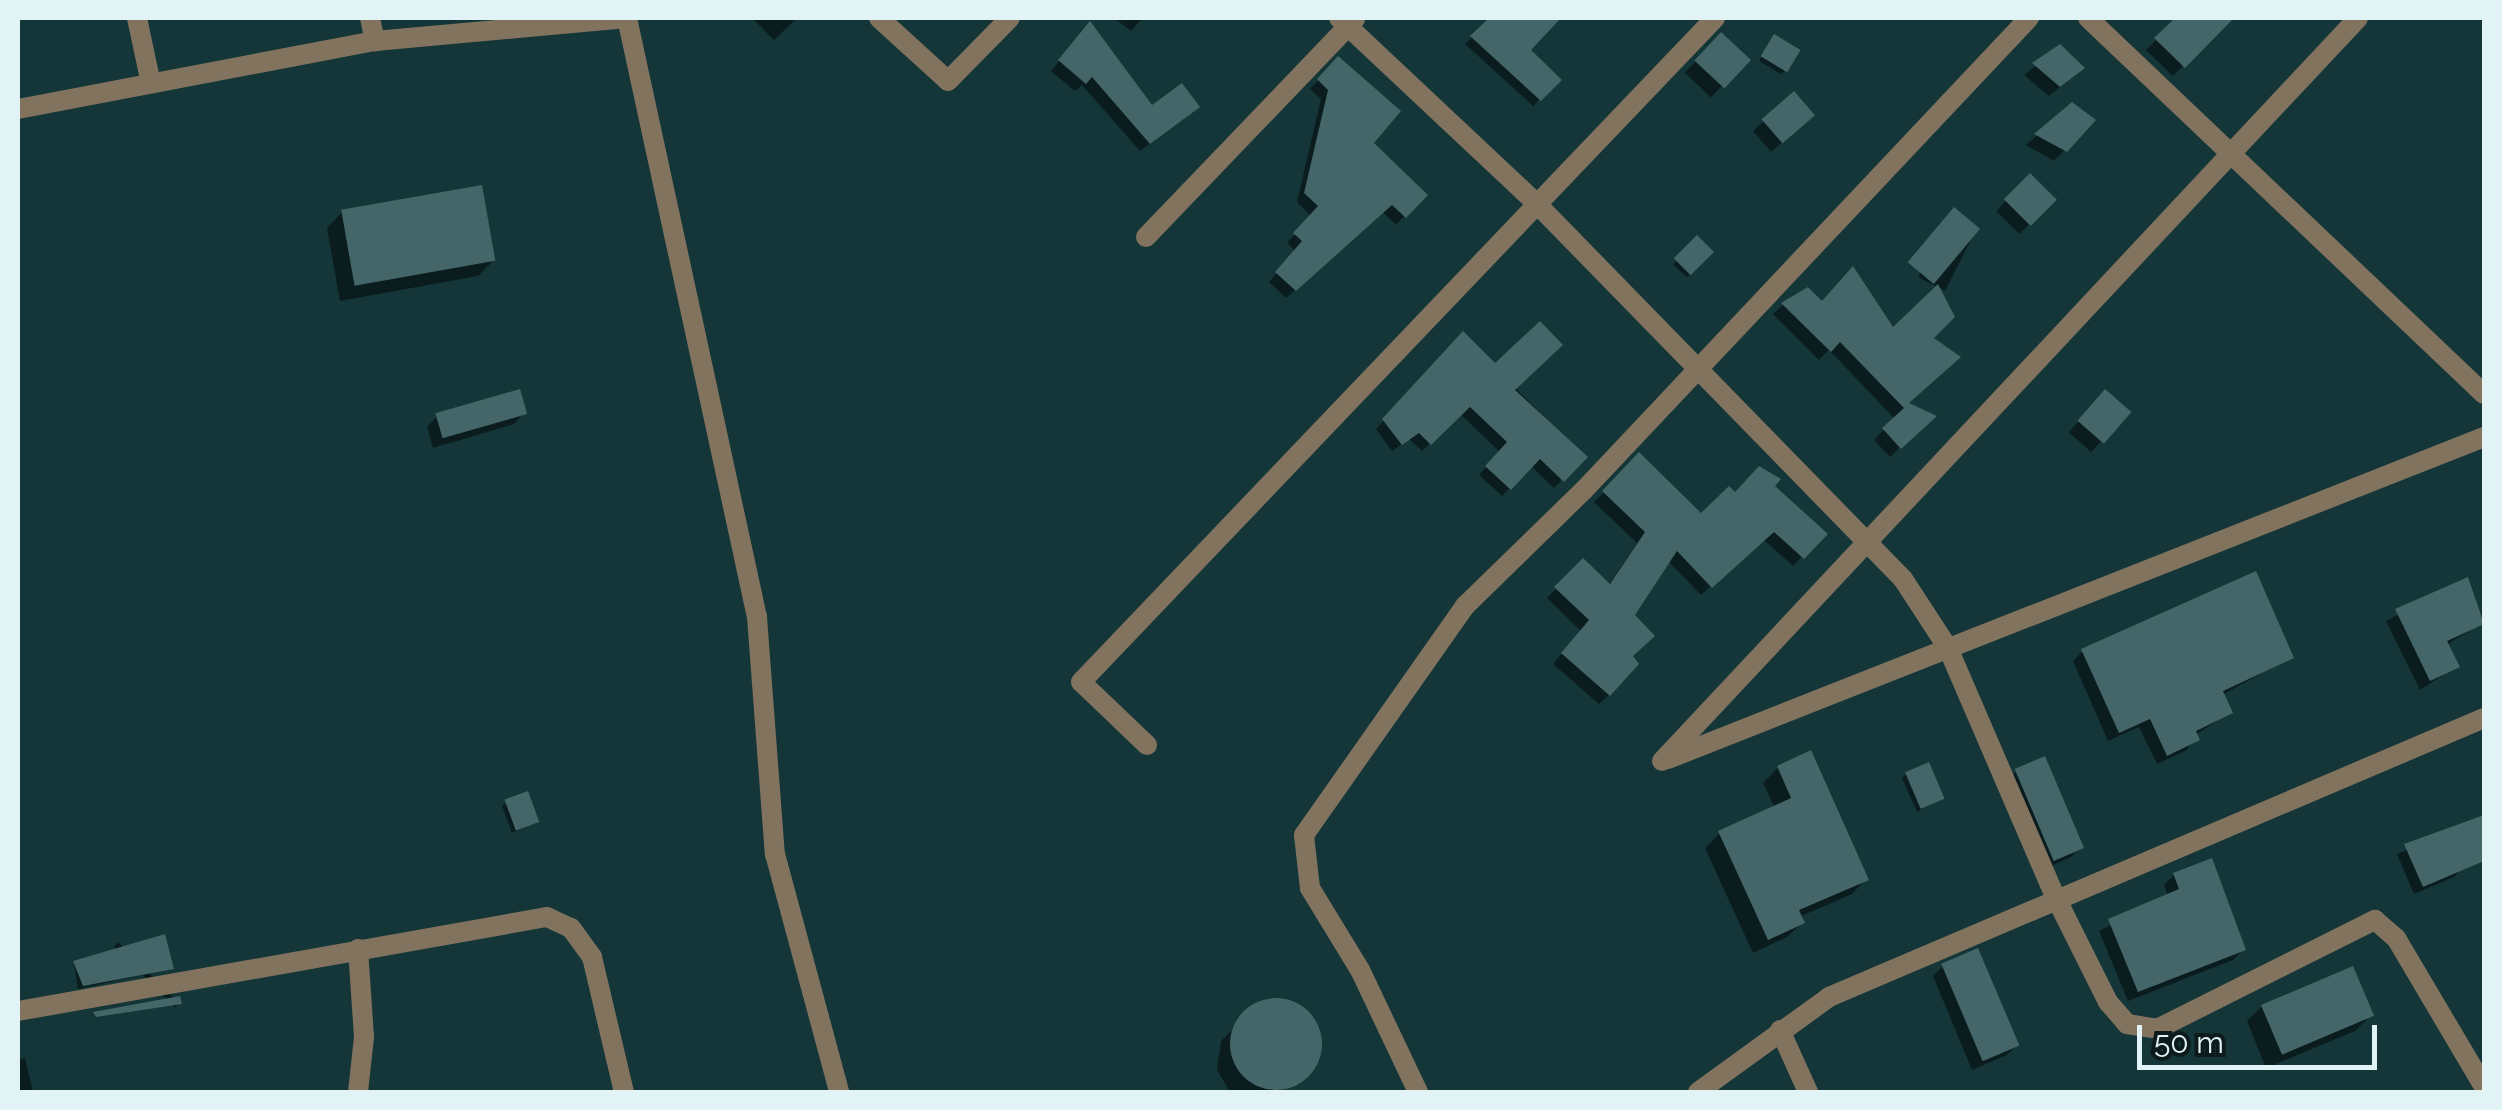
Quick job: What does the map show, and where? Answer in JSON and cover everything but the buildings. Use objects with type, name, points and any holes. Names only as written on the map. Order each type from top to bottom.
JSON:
[{"type":"street","points":[[137,18],[151,84]]},
{"type":"street","points":[[370,18],[375,41]]},
{"type":"street","points":[[18,109],[375,41],[627,18],[757,618],[775,854],[840,1092]]},
{"type":"street","points":[[878,18],[948,82],[1010,18]]},
{"type":"street","points":[[1147,745],[1081,682],[1716,18]]},
{"type":"street","points":[[1418,1092],[1360,970],[1310,888],[1304,835],[1465,606],[1698,369],[2029,18]]},
{"type":"street","points":[[2088,18],[2484,394]]},
{"type":"street","points":[[2358,18],[1662,761],[2484,437]]},
{"type":"street","points":[[1146,237],[1348,20],[1538,204],[1868,540],[1948,648],[2056,896],[2108,1002],[2127,1024],[2157,1029],[2375,920],[2396,938],[2484,1087]]},
{"type":"street","points":[[1698,1092],[1828,997],[2056,896],[2484,718]]},
{"type":"street","points":[[18,1011],[547,917],[572,928],[592,957],[624,1092]]},
{"type":"street","points":[[358,950],[364,1036],[358,1092]]},
{"type":"street","points":[[1780,1030],[1808,1092]]}]
